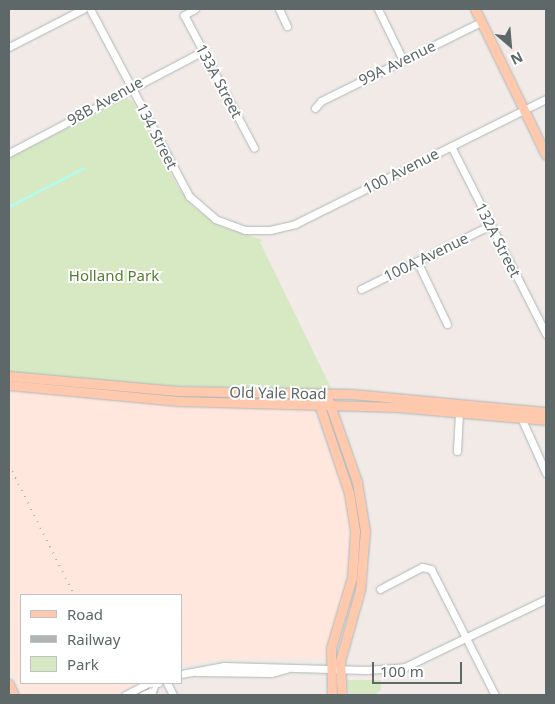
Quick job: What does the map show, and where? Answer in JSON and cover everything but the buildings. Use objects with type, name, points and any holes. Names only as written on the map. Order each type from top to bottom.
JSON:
[{"type":"main road","points":[[475,9],[546,155]]},
{"type":"main road","name":"Old Yale Road","points":[[9,376],[159,389],[326,394],[474,406],[546,420]]},
{"type":"main road","name":"Old Yale Road","points":[[9,386],[156,399],[330,404],[459,412],[519,414],[546,412]]},
{"type":"main road","points":[[156,399],[159,389]]},
{"type":"main road","points":[[315,394],[353,510],[355,558],[350,588],[333,641],[334,670],[332,695]]},
{"type":"main road","points":[[326,394],[360,494],[365,531],[365,564],[334,670],[342,695]]},
{"type":"main road","points":[[340,466],[360,494]]},
{"type":"main road","points":[[9,684],[14,695]]},
{"type":"street","points":[[9,47],[83,9]]},
{"type":"street","name":"134 Street","points":[[90,9],[189,196],[215,219],[253,230]]},
{"type":"street","name":"133A Street","points":[[196,9],[184,14],[254,148]]},
{"type":"street","points":[[279,9],[287,26]]},
{"type":"street","points":[[378,9],[403,60]]},
{"type":"street","name":"99A Avenue","points":[[314,108],[321,101],[481,22]]},
{"type":"street","name":"98B Avenue","points":[[9,153],[203,50]]},
{"type":"street","name":"100 Avenue","points":[[253,230],[270,230],[295,224],[546,99]]},
{"type":"street","name":"132A Street","points":[[451,146],[546,334]]},
{"type":"street","name":"100A Avenue","points":[[361,289],[491,225]]},
{"type":"street","points":[[417,261],[447,324]]},
{"type":"street","points":[[457,451],[459,412],[474,406]]},
{"type":"street","points":[[519,414],[546,473]]},
{"type":"street","points":[[380,589],[427,566],[467,638],[494,695]]},
{"type":"street","points":[[182,674],[197,672],[271,673],[286,669],[334,670],[405,667],[546,598]]},
{"type":"street","points":[[125,695],[147,684]]},
{"type":"street","points":[[143,695],[152,691],[156,684]]},
{"type":"street","points":[[168,684],[174,695]]},
{"type":"shaded area","points":[[9,389],[311,407],[349,504],[348,574],[324,658],[225,659],[182,665],[182,594],[20,594],[20,684],[136,684],[113,695],[23,695],[9,668]]},
{"type":"green space","name":"Holland Park","points":[[127,98],[133,102],[178,187],[191,205],[222,227],[263,240],[260,242],[332,390],[171,386],[9,372],[9,158]]},
{"type":"green space","points":[[347,680],[381,680],[381,690],[375,695],[350,695]]},
{"type":"waterway","points":[[9,207],[85,168]]},
{"type":"railway","points":[[9,465],[74,594]]},
{"type":"railway","points":[[147,684],[161,695]]}]
